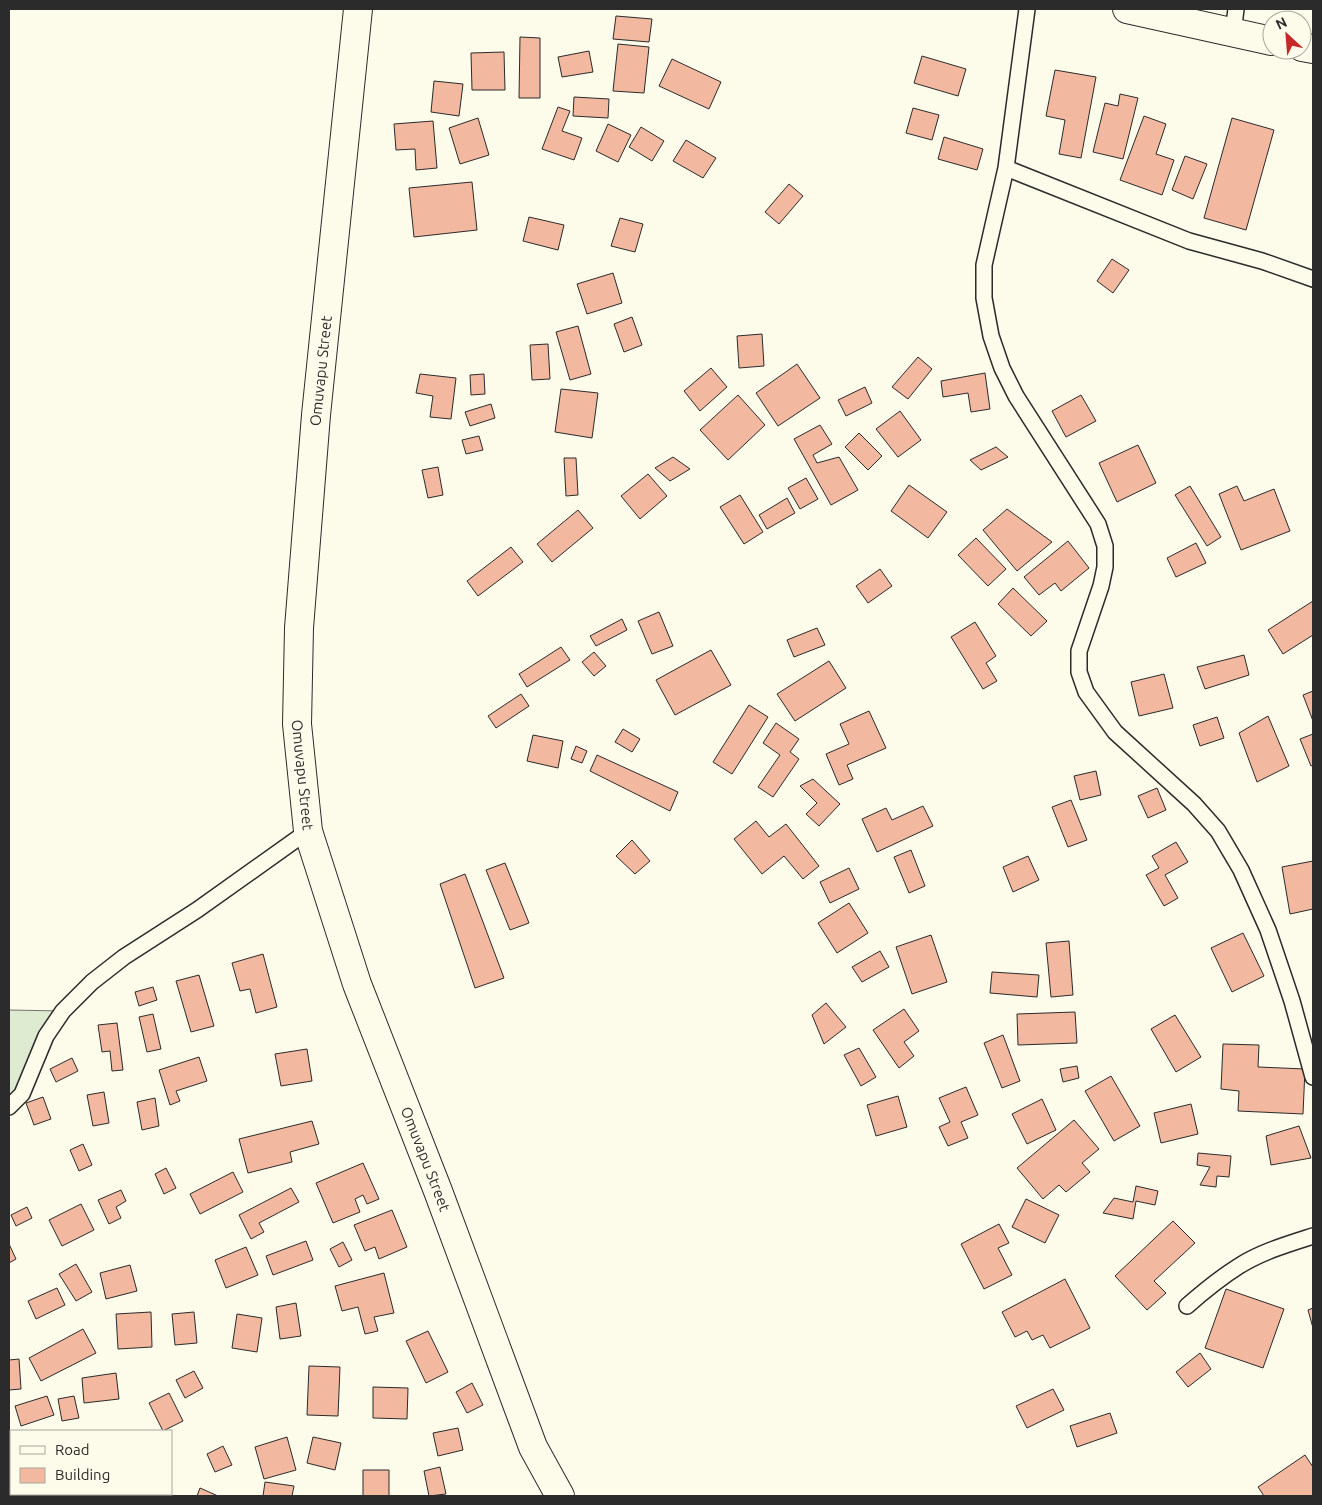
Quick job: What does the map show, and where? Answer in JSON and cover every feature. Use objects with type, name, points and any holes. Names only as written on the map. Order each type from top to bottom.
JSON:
[{"type":"street","name":"Omuvapu Street","points":[[358,9],[316,415],[299,628],[297,724],[308,831],[357,984],[441,1200],[533,1446],[560,1496]]},
{"type":"street","points":[[1127,9],[1235,21],[1262,35]]},
{"type":"lane","points":[[1027,9],[1006,168],[984,265],[984,298],[991,336],[1002,368],[1016,396],[1098,524],[1105,546],[1105,567],[1101,586],[1079,651],[1079,672],[1086,692],[1115,732],[1194,804],[1218,831],[1241,870],[1268,930],[1292,1001],[1313,1077]]},
{"type":"lane","points":[[1006,168],[1189,241],[1262,261],[1313,279]]},
{"type":"lane","points":[[9,1107],[22,1094],[46,1036],[63,1012],[92,982],[124,957],[197,910],[308,831]]},
{"type":"lane","points":[[1187,1306],[1239,1266],[1262,1254],[1313,1236]]},
{"type":"green space","points":[[9,1010],[63,1011],[9,1107]]},
{"type":"building","points":[[616,16],[652,19],[649,42],[613,39]]},
{"type":"building","points":[[520,37],[540,38],[540,98],[519,98]]},
{"type":"building","points":[[618,44],[649,47],[644,93],[613,91]]},
{"type":"building","points":[[589,51],[593,72],[562,77],[558,57]]},
{"type":"building","points":[[504,52],[505,90],[472,90],[471,53]]},
{"type":"building","points":[[922,56],[966,69],[958,96],[914,83]]},
{"type":"building","points":[[672,59],[721,82],[709,109],[659,86]]},
{"type":"building","points":[[1055,70],[1096,77],[1081,158],[1059,154],[1065,120],[1046,116]]},
{"type":"building","points":[[434,81],[463,84],[459,116],[431,112]]},
{"type":"building","points":[[1120,94],[1138,98],[1123,159],[1093,152],[1105,103],[1118,106]]},
{"type":"building","points":[[574,97],[609,99],[608,118],[573,116]]},
{"type":"building","points":[[558,107],[570,111],[562,131],[582,138],[574,160],[542,149]]},
{"type":"building","points":[[913,108],[939,115],[932,140],[906,133]]},
{"type":"building","points":[[1144,116],[1166,124],[1156,154],[1174,160],[1162,195],[1120,180]]},
{"type":"building","points":[[478,118],[489,155],[460,164],[449,128]]},
{"type":"building","points":[[1232,118],[1274,130],[1246,230],[1204,218]]},
{"type":"building","points":[[433,121],[437,168],[416,170],[415,149],[396,150],[394,124]]},
{"type":"building","points":[[608,124],[631,135],[618,162],[596,151]]},
{"type":"building","points":[[641,127],[664,141],[652,161],[629,147]]},
{"type":"building","points":[[944,137],[983,149],[977,170],[938,159]]},
{"type":"building","points":[[686,140],[716,158],[703,178],[673,161]]},
{"type":"building","points":[[1185,156],[1207,164],[1193,199],[1172,190]]},
{"type":"building","points":[[472,182],[477,230],[414,237],[409,188]]},
{"type":"building","points":[[789,184],[803,196],[779,224],[765,212]]},
{"type":"building","points":[[529,217],[564,225],[558,250],[523,241]]},
{"type":"building","points":[[620,218],[643,224],[635,252],[611,246]]},
{"type":"building","points":[[1112,259],[1129,270],[1113,293],[1097,281]]},
{"type":"building","points":[[613,273],[622,303],[587,314],[577,284]]},
{"type":"building","points":[[632,317],[642,345],[624,352],[614,324]]},
{"type":"building","points":[[578,326],[591,374],[570,380],[556,332]]},
{"type":"building","points":[[762,334],[764,366],[739,368],[737,336]]},
{"type":"building","points":[[548,344],[550,379],[532,380],[530,345]]},
{"type":"building","points":[[918,357],[932,369],[908,399],[892,387]]},
{"type":"building","points":[[797,364],[820,398],[778,426],[756,393]]},
{"type":"building","points":[[711,368],[727,387],[700,411],[684,391]]},
{"type":"building","points":[[985,373],[990,409],[971,412],[968,393],[943,397],[941,381]]},
{"type":"building","points":[[420,374],[456,378],[451,419],[430,417],[433,396],[416,393]]},
{"type":"building","points":[[484,374],[485,394],[471,395],[470,375]]},
{"type":"building","points":[[865,387],[872,403],[846,416],[838,400]]},
{"type":"building","points":[[561,389],[598,393],[592,438],[555,432]]},
{"type":"building","points":[[738,395],[765,425],[728,460],[700,430]]},
{"type":"building","points":[[1081,395],[1096,421],[1066,437],[1052,411]]},
{"type":"building","points":[[491,404],[495,418],[470,426],[465,412]]},
{"type":"building","points":[[900,411],[921,440],[898,457],[876,429]]},
{"type":"building","points":[[820,425],[832,444],[813,455],[817,463],[839,457],[858,490],[831,505],[794,439]]},
{"type":"building","points":[[859,433],[882,456],[868,470],[845,447]]},
{"type":"building","points":[[479,436],[483,450],[466,454],[462,440]]},
{"type":"building","points":[[1138,445],[1156,483],[1117,502],[1099,463]]},
{"type":"building","points":[[996,447],[1008,457],[981,470],[970,460]]},
{"type":"building","points":[[673,457],[690,469],[670,481],[655,468]]},
{"type":"building","points":[[564,458],[576,458],[578,495],[566,496]]},
{"type":"building","points":[[438,467],[443,495],[428,498],[422,470]]},
{"type":"building","points":[[648,474],[667,496],[640,519],[621,496]]},
{"type":"building","points":[[806,478],[818,499],[800,509],[788,488]]},
{"type":"building","points":[[909,485],[947,512],[928,538],[891,511]]},
{"type":"building","points":[[1190,486],[1221,537],[1207,546],[1175,495]]},
{"type":"building","points":[[1237,486],[1244,501],[1274,489],[1290,531],[1241,550],[1219,494]]},
{"type":"building","points":[[740,495],[763,532],[744,544],[720,507]]},
{"type":"building","points":[[787,498],[795,513],[767,529],[759,515]]},
{"type":"building","points":[[1007,509],[1052,542],[1017,571],[983,530]]},
{"type":"building","points":[[578,510],[593,528],[552,562],[537,544]]},
{"type":"building","points":[[976,538],[1006,569],[988,586],[958,555]]},
{"type":"building","points":[[1068,541],[1089,568],[1061,591],[1055,583],[1039,595],[1024,577]]},
{"type":"building","points":[[1196,543],[1206,563],[1176,577],[1167,558]]},
{"type":"building","points":[[511,547],[523,562],[478,596],[467,581]]},
{"type":"building","points":[[880,569],[892,586],[868,603],[856,586]]},
{"type":"building","points":[[1013,588],[1047,621],[1031,636],[998,604]]},
{"type":"building","points":[[1313,601],[1313,635],[1283,654],[1268,630]]},
{"type":"building","points":[[659,612],[673,646],[652,654],[638,621]]},
{"type":"building","points":[[622,619],[627,630],[596,646],[590,636]]},
{"type":"building","points":[[975,622],[996,656],[986,663],[997,681],[983,689],[951,637]]},
{"type":"building","points":[[817,628],[825,645],[794,657],[787,640]]},
{"type":"building","points":[[561,647],[570,660],[527,687],[519,674]]},
{"type":"building","points":[[711,650],[731,685],[675,715],[656,680]]},
{"type":"building","points":[[594,652],[606,666],[594,676],[582,662]]},
{"type":"building","points":[[1244,655],[1249,675],[1205,689],[1197,667]]},
{"type":"building","points":[[829,661],[846,688],[795,721],[777,694]]},
{"type":"building","points":[[1164,674],[1173,708],[1139,716],[1131,682]]},
{"type":"building","points":[[1313,691],[1313,721],[1303,695]]},
{"type":"building","points":[[521,694],[529,706],[496,728],[488,716]]},
{"type":"building","points":[[749,705],[768,717],[732,774],[713,762]]},
{"type":"building","points":[[869,711],[886,748],[847,765],[853,779],[839,785],[826,754],[849,744],[840,724]]},
{"type":"building","points":[[1268,716],[1289,766],[1257,782],[1239,733]]},
{"type":"building","points":[[1217,717],[1224,738],[1200,746],[1193,725]]},
{"type":"building","points":[[776,723],[799,739],[790,752],[799,759],[773,797],[758,787],[780,755],[763,743]]},
{"type":"building","points":[[623,729],[640,739],[632,752],[615,742]]},
{"type":"building","points":[[1313,734],[1313,765],[1311,766],[1300,739]]},
{"type":"building","points":[[533,735],[563,741],[558,768],[527,761]]},
{"type":"building","points":[[576,746],[587,751],[582,763],[571,759]]},
{"type":"building","points":[[597,755],[678,792],[670,811],[590,771]]},
{"type":"building","points":[[1096,771],[1101,795],[1080,800],[1074,776]]},
{"type":"building","points":[[813,779],[840,804],[819,826],[806,814],[817,803],[800,786]]},
{"type":"building","points":[[1157,788],[1166,810],[1148,818],[1138,796]]},
{"type":"building","points":[[1071,800],[1087,840],[1068,847],[1052,807]]},
{"type":"building","points":[[923,806],[933,826],[877,852],[862,819],[886,808],[892,820]]},
{"type":"building","points":[[756,821],[769,837],[786,824],[819,866],[803,879],[784,856],[762,874],[734,839]]},
{"type":"building","points":[[632,840],[650,861],[635,874],[616,856]]},
{"type":"building","points":[[1176,842],[1188,862],[1165,875],[1178,898],[1164,906],[1146,875],[1159,868],[1152,856]]},
{"type":"building","points":[[911,850],[925,886],[909,893],[894,857]]},
{"type":"building","points":[[1028,856],[1039,880],[1013,892],[1003,867]]},
{"type":"building","points":[[1313,861],[1313,909],[1290,914],[1282,867]]},
{"type":"building","points":[[505,863],[529,923],[510,930],[486,870]]},
{"type":"building","points":[[849,868],[859,889],[830,903],[820,882]]},
{"type":"building","points":[[465,874],[504,978],[475,988],[440,884]]},
{"type":"building","points":[[849,903],[868,933],[837,953],[818,923]]},
{"type":"building","points":[[1243,933],[1264,976],[1232,992],[1211,948]]},
{"type":"building","points":[[931,935],[947,982],[912,994],[896,947]]},
{"type":"building","points":[[1069,941],[1073,995],[1051,997],[1046,943]]},
{"type":"building","points":[[880,951],[889,967],[862,982],[852,967]]},
{"type":"building","points":[[263,954],[277,1007],[256,1013],[250,989],[240,991],[232,963]]},
{"type":"building","points":[[992,972],[1039,975],[1037,997],[990,993]]},
{"type":"building","points":[[199,975],[214,1026],[191,1032],[176,981]]},
{"type":"building","points":[[153,987],[157,1000],[139,1006],[135,992]]},
{"type":"building","points":[[826,1003],[846,1027],[824,1044],[812,1015]]},
{"type":"building","points":[[904,1009],[919,1031],[904,1042],[914,1056],[899,1068],[873,1030]]},
{"type":"building","points":[[1075,1012],[1077,1043],[1018,1045],[1017,1014]]},
{"type":"building","points":[[153,1014],[161,1049],[147,1052],[139,1017]]},
{"type":"building","points":[[1175,1015],[1201,1057],[1176,1072],[1151,1029]]},
{"type":"building","points":[[117,1023],[123,1070],[112,1071],[110,1051],[102,1052],[98,1025]]},
{"type":"building","points":[[1003,1035],[1020,1081],[1002,1088],[984,1043]]},
{"type":"building","points":[[1223,1044],[1259,1045],[1258,1067],[1305,1069],[1303,1114],[1238,1111],[1239,1091],[1221,1089]]},
{"type":"building","points":[[859,1048],[876,1077],[861,1086],[844,1055]]},
{"type":"building","points":[[307,1049],[312,1081],[281,1086],[275,1054]]},
{"type":"building","points":[[199,1057],[207,1081],[176,1091],[180,1101],[170,1105],[159,1070]]},
{"type":"building","points":[[72,1058],[78,1071],[56,1082],[50,1069]]},
{"type":"building","points":[[1077,1066],[1079,1078],[1063,1082],[1060,1069]]},
{"type":"building","points":[[1111,1076],[1140,1126],[1114,1141],[1085,1091]]},
{"type":"building","points":[[966,1087],[978,1115],[961,1122],[968,1138],[948,1146],[939,1127],[950,1122],[939,1098]]},
{"type":"building","points":[[104,1092],[109,1123],[93,1126],[87,1095]]},
{"type":"building","points":[[898,1096],[907,1127],[876,1136],[867,1105]]},
{"type":"building","points":[[43,1097],[51,1119],[34,1125],[26,1103]]},
{"type":"building","points":[[155,1098],[159,1126],[142,1130],[137,1102]]},
{"type":"building","points":[[1042,1099],[1056,1130],[1027,1144],[1012,1114]]},
{"type":"building","points":[[1191,1104],[1198,1134],[1161,1143],[1154,1113]]},
{"type":"building","points":[[1074,1120],[1099,1149],[1082,1163],[1090,1172],[1066,1192],[1059,1185],[1043,1199],[1017,1168]]},
{"type":"building","points":[[312,1121],[319,1144],[290,1152],[292,1162],[248,1173],[239,1139]]},
{"type":"building","points":[[1299,1126],[1311,1158],[1271,1165],[1266,1136]]},
{"type":"building","points":[[83,1144],[92,1165],[79,1171],[70,1150]]},
{"type":"building","points":[[1198,1153],[1231,1156],[1229,1177],[1217,1176],[1216,1187],[1200,1185],[1210,1167],[1197,1165]]},
{"type":"building","points":[[363,1163],[379,1199],[367,1204],[363,1195],[355,1199],[360,1212],[333,1223],[316,1183]]},
{"type":"building","points":[[166,1168],[176,1188],[164,1194],[155,1174]]},
{"type":"building","points":[[233,1172],[243,1192],[200,1214],[190,1194]]},
{"type":"building","points":[[1136,1186],[1158,1191],[1155,1205],[1136,1201],[1133,1219],[1103,1213],[1114,1198],[1133,1202]]},
{"type":"building","points":[[291,1188],[299,1202],[259,1223],[264,1232],[251,1239],[239,1215]]},
{"type":"building","points":[[121,1190],[126,1201],[116,1207],[121,1218],[109,1224],[98,1200]]},
{"type":"building","points":[[1026,1199],[1059,1215],[1045,1243],[1012,1227]]},
{"type":"building","points":[[81,1204],[94,1230],[62,1246],[49,1220]]},
{"type":"building","points":[[27,1207],[32,1218],[16,1226],[11,1215]]},
{"type":"building","points":[[392,1210],[407,1247],[379,1259],[375,1247],[365,1251],[354,1225]]},
{"type":"building","points":[[1173,1221],[1195,1243],[1154,1281],[1166,1293],[1147,1310],[1115,1276]]},
{"type":"building","points":[[999,1224],[1009,1243],[998,1248],[1012,1275],[984,1289],[961,1244]]},
{"type":"building","points":[[306,1241],[313,1260],[273,1275],[266,1256]]},
{"type":"building","points":[[343,1242],[352,1260],[339,1267],[330,1249]]},
{"type":"building","points":[[9,1244],[16,1259],[9,1263]]},
{"type":"building","points":[[246,1247],[258,1275],[226,1288],[215,1260]]},
{"type":"building","points":[[76,1264],[92,1292],[76,1301],[59,1274]]},
{"type":"building","points":[[130,1265],[137,1291],[106,1299],[100,1273]]},
{"type":"building","points":[[384,1273],[394,1313],[374,1317],[378,1331],[365,1334],[358,1307],[342,1311],[335,1286]]},
{"type":"building","points":[[1065,1279],[1090,1328],[1050,1348],[1043,1335],[1032,1340],[1027,1331],[1015,1337],[1002,1312]]},
{"type":"building","points":[[57,1288],[65,1305],[36,1319],[28,1301]]},
{"type":"building","points":[[1226,1289],[1284,1309],[1263,1368],[1205,1348]]},
{"type":"building","points":[[296,1303],[301,1336],[280,1339],[276,1307]]},
{"type":"building","points":[[1313,1308],[1313,1328],[1308,1310]]},
{"type":"building","points":[[151,1312],[152,1347],[118,1349],[116,1314]]},
{"type":"building","points":[[194,1312],[197,1343],[175,1345],[172,1314]]},
{"type":"building","points":[[237,1314],[262,1318],[257,1352],[232,1348]]},
{"type":"building","points":[[83,1329],[96,1353],[41,1381],[29,1358]]},
{"type":"building","points":[[428,1331],[448,1372],[426,1383],[406,1341]]},
{"type":"building","points":[[1200,1353],[1211,1369],[1188,1387],[1176,1372]]},
{"type":"building","points":[[19,1359],[21,1389],[9,1390],[9,1360]]},
{"type":"building","points":[[309,1366],[340,1367],[338,1416],[307,1415]]},
{"type":"building","points":[[194,1371],[203,1388],[185,1398],[176,1380]]},
{"type":"building","points":[[116,1373],[119,1399],[84,1403],[82,1378]]},
{"type":"building","points":[[472,1383],[483,1405],[467,1413],[456,1392]]},
{"type":"building","points":[[373,1387],[408,1388],[407,1419],[373,1418]]},
{"type":"building","points":[[1053,1389],[1064,1410],[1027,1428],[1016,1406]]},
{"type":"building","points":[[169,1393],[183,1421],[162,1430],[149,1403]]},
{"type":"building","points":[[47,1396],[54,1415],[21,1426],[15,1406]]},
{"type":"building","points":[[74,1396],[79,1418],[62,1421],[58,1399]]},
{"type":"building","points":[[1110,1413],[1117,1433],[1077,1447],[1070,1426]]},
{"type":"building","points":[[458,1428],[463,1450],[438,1456],[433,1433]]},
{"type":"building","points":[[287,1437],[296,1470],[264,1479],[255,1447]]},
{"type":"building","points":[[313,1437],[341,1443],[335,1470],[307,1463]]},
{"type":"building","points":[[223,1446],[232,1465],[215,1472],[207,1454]]},
{"type":"building","points":[[1305,1455],[1313,1467],[1313,1496],[1264,1496],[1258,1487]]},
{"type":"building","points":[[440,1467],[446,1494],[429,1496],[424,1471]]},
{"type":"building","points":[[363,1470],[389,1470],[389,1496],[363,1496]]},
{"type":"building","points":[[265,1482],[294,1486],[292,1496],[263,1496]]},
{"type":"building","points":[[200,1488],[218,1496],[197,1496]]},
{"type":"building","points":[[9,1491],[10,1495],[33,1495],[33,1496],[9,1496]]},
{"type":"building","points":[[48,1495],[69,1496],[49,1496]]},
{"type":"building","points":[[76,1495],[96,1495],[95,1496]]}]
